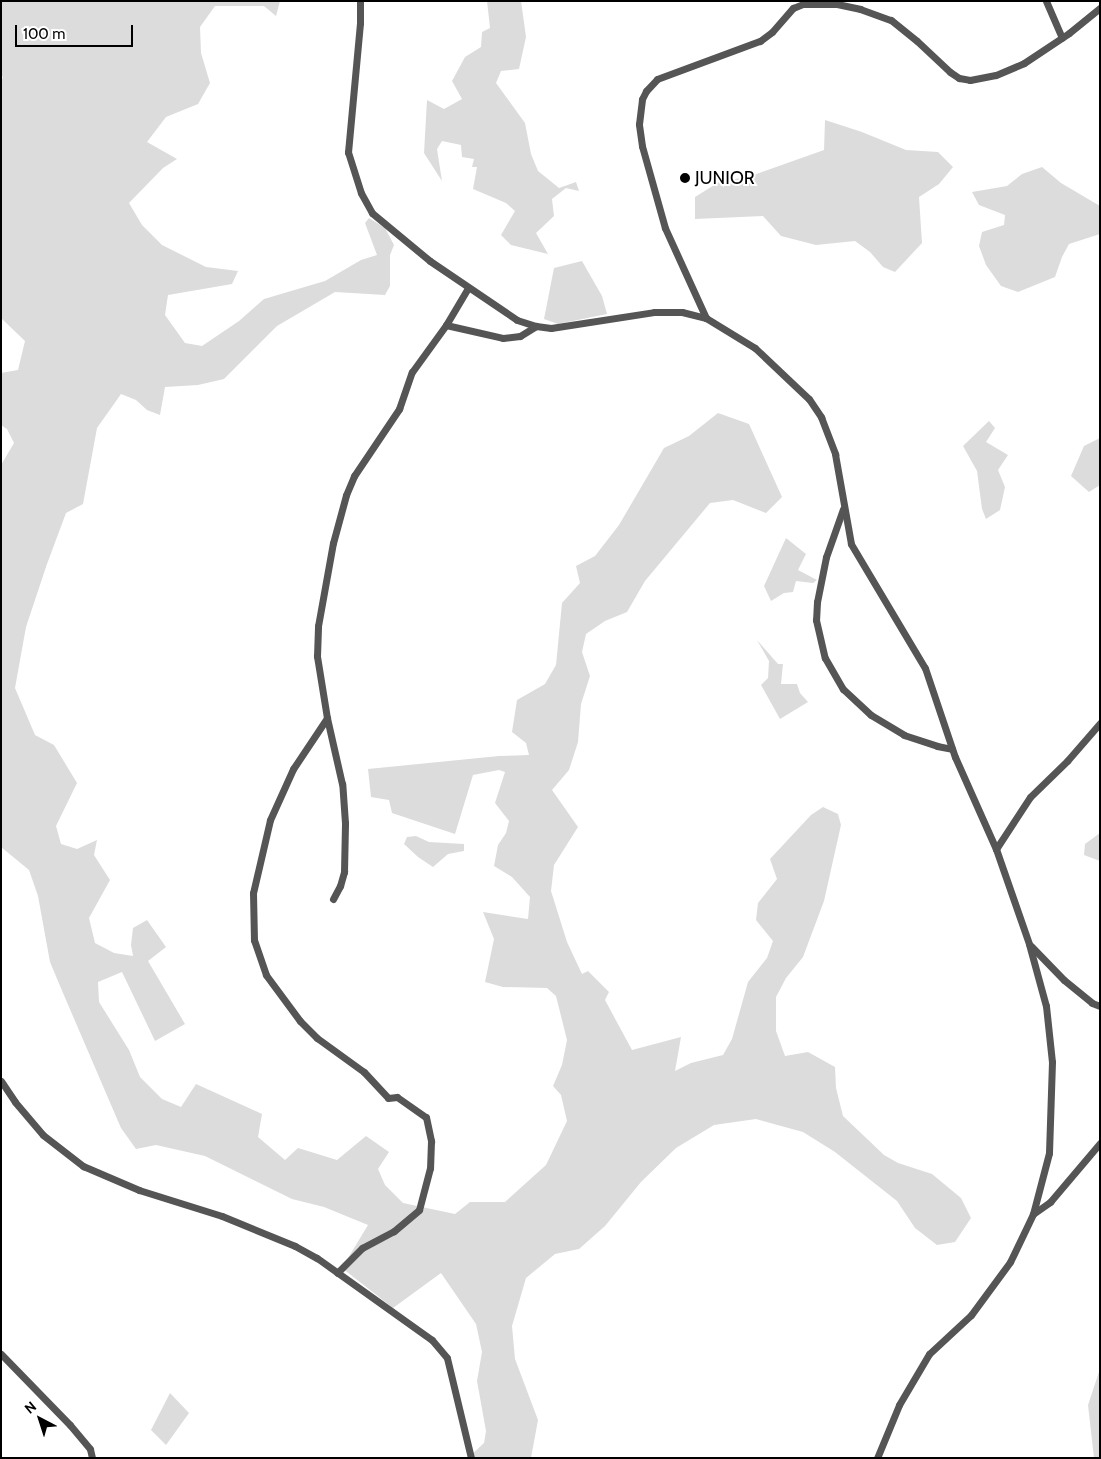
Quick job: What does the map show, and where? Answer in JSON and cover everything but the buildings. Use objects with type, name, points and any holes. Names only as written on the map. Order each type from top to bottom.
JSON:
[{"type":"street","points":[[360,1],[360,23],[348,152],[361,193],[372,213],[430,261],[510,316],[536,326],[566,327],[654,312],[682,312],[706,318],[740,337],[771,361],[799,387],[815,407],[826,428],[835,454],[848,534],[856,554],[925,668],[952,749],[996,849],[1029,944],[1046,1006],[1052,1062],[1049,1153],[1033,1214],[1010,1262],[971,1315],[929,1354],[899,1405],[877,1458]]},
{"type":"street","points":[[1046,1],[1062,38]]},
{"type":"street","points":[[706,318],[665,228],[642,146],[639,124],[642,99],[646,91],[657,80],[760,40],[772,32],[796,6],[808,3],[837,4],[860,9],[891,20],[950,72],[959,78],[970,80],[982,79],[1011,69],[1040,53],[1100,8]]},
{"type":"street","points":[[333,899],[340,886],[344,872],[345,823],[342,784],[327,718],[317,656],[318,626],[331,552],[346,495],[354,476],[399,409],[412,372],[446,325],[468,288]]},
{"type":"street","points":[[446,325],[503,338],[520,336],[536,326]]},
{"type":"street","points":[[844,508],[826,557],[817,602],[816,620],[825,658],[843,689],[871,715],[904,735],[952,749]]},
{"type":"street","points":[[327,718],[293,769],[270,820],[253,893],[254,940],[266,975],[300,1021],[317,1038],[364,1072],[388,1098],[397,1097],[426,1116],[431,1141],[430,1168],[419,1210],[394,1231],[362,1248],[337,1273]]},
{"type":"street","points":[[996,849],[1030,797],[1067,761],[1100,723]]},
{"type":"street","points":[[1029,944],[1064,980],[1092,1004],[1100,1006]]},
{"type":"street","points":[[1,1081],[15,1102],[43,1135],[83,1166],[139,1190],[222,1216],[271,1234],[302,1250],[412,1324],[442,1351],[447,1358],[471,1458]]},
{"type":"street","points":[[1033,1214],[1050,1202],[1100,1143]]},
{"type":"street","points":[[1,1354],[70,1425],[90,1449],[92,1458]]},
{"type":"shaded area","points":[[1,1],[280,1],[276,16],[264,6],[215,6],[200,27],[201,53],[210,83],[198,104],[166,117],[147,142],[177,159],[163,168],[129,203],[142,225],[162,245],[206,267],[238,271],[232,284],[168,295],[165,315],[185,343],[202,346],[239,321],[264,299],[325,281],[361,260],[377,255],[365,223],[369,218],[385,228],[394,245],[390,255],[390,286],[385,295],[335,292],[277,326],[224,379],[198,385],[165,387],[160,415],[147,410],[136,400],[121,394],[97,428],[83,504],[66,513],[26,627],[15,688],[35,735],[54,745],[77,783],[56,826],[61,844],[77,849],[97,840],[94,855],[110,880],[89,918],[95,943],[114,953],[133,956],[131,945],[133,928],[147,920],[166,947],[148,961],[185,1024],[155,1041],[122,972],[98,982],[99,1002],[129,1050],[140,1077],[162,1099],[181,1107],[196,1084],[262,1114],[258,1137],[285,1160],[298,1148],[337,1160],[366,1136],[389,1152],[378,1169],[385,1185],[403,1203],[455,1214],[470,1202],[505,1202],[546,1165],[567,1121],[561,1095],[553,1086],[562,1065],[567,1040],[556,996],[547,988],[503,987],[485,982],[494,939],[483,912],[528,919],[530,897],[512,877],[494,866],[498,845],[506,833],[509,821],[495,803],[505,772],[499,770],[473,775],[455,834],[392,813],[389,800],[371,797],[368,769],[499,756],[529,755],[526,743],[512,732],[517,700],[545,684],[556,665],[562,603],[580,583],[576,566],[595,556],[619,525],[664,448],[689,436],[718,413],[749,424],[782,497],[766,513],[733,500],[710,503],[645,581],[627,612],[605,621],[586,634],[582,652],[590,676],[581,704],[578,742],[569,770],[552,790],[578,827],[554,865],[551,891],[567,942],[582,974],[588,971],[609,992],[605,1000],[632,1050],[681,1037],[675,1071],[691,1063],[723,1055],[732,1039],[748,982],[767,958],[773,941],[756,920],[758,903],[777,879],[770,859],[811,815],[823,807],[838,814],[841,825],[824,901],[803,957],[786,978],[776,997],[776,1031],[785,1056],[808,1052],[835,1067],[836,1088],[843,1116],[884,1155],[898,1163],[932,1174],[961,1198],[971,1218],[955,1242],[937,1245],[915,1228],[897,1201],[835,1152],[803,1132],[756,1119],[714,1125],[676,1148],[641,1182],[605,1226],[579,1249],[555,1254],[526,1278],[512,1326],[515,1359],[538,1420],[531,1458],[468,1458],[484,1443],[486,1431],[477,1381],[482,1352],[476,1324],[441,1273],[393,1308],[342,1268],[368,1225],[324,1207],[292,1199],[205,1156],[156,1145],[136,1149],[121,1128],[50,962],[38,896],[29,870],[1,847],[1,465],[14,443],[7,429],[1,425],[1,373],[18,370],[25,341],[1,318],[1,79],[3,78],[1,73]]},
{"type":"shaded area","points":[[487,1],[521,1],[526,37],[519,69],[501,71],[496,83],[525,123],[531,154],[538,171],[559,188],[576,182],[579,191],[566,188],[552,199],[554,216],[536,233],[548,254],[511,245],[501,235],[515,211],[506,203],[473,189],[477,167],[472,167],[474,159],[462,157],[461,145],[442,141],[437,149],[442,181],[424,153],[427,100],[444,109],[462,99],[452,81],[465,57],[481,47],[482,32],[490,28]]},
{"type":"shaded area","points":[[825,120],[862,132],[906,150],[938,152],[953,167],[939,184],[919,197],[922,243],[895,272],[883,267],[870,252],[855,241],[816,245],[781,236],[763,216],[695,219],[695,197],[719,182],[751,176],[824,150]]},
{"type":"shaded area","points":[[1042,167],[1061,183],[1100,206],[1100,234],[1069,244],[1055,277],[1018,292],[1001,286],[986,265],[979,246],[982,232],[1004,225],[1005,215],[979,205],[972,192],[1007,186],[1022,174]]},
{"type":"shaded area","points":[[582,261],[602,296],[607,314],[558,324],[544,319],[554,268]]},
{"type":"shaded area","points":[[989,421],[995,428],[986,442],[1008,455],[998,470],[1005,487],[1000,510],[986,519],[982,509],[977,471],[963,446]]},
{"type":"shaded area","points":[[1100,438],[1100,485],[1089,492],[1071,476],[1084,446]]},
{"type":"shaded area","points":[[786,538],[806,554],[798,570],[817,580],[813,583],[796,581],[793,592],[784,593],[771,601],[764,586]]},
{"type":"shaded area","points":[[757,640],[778,664],[783,664],[781,684],[797,684],[800,693],[808,702],[780,719],[761,685],[768,678],[769,661]]},
{"type":"shaded area","points":[[1100,833],[1100,861],[1084,855],[1085,844]]},
{"type":"shaded area","points":[[416,836],[429,842],[464,844],[464,851],[448,854],[433,867],[404,844],[407,837]]},
{"type":"shaded area","points":[[1100,1369],[1100,1458],[1094,1458],[1088,1405]]},
{"type":"shaded area","points":[[170,1393],[189,1413],[166,1445],[151,1430]]},
{"type":"place","name":"JUNIOR","points":[[685,178]]}]
